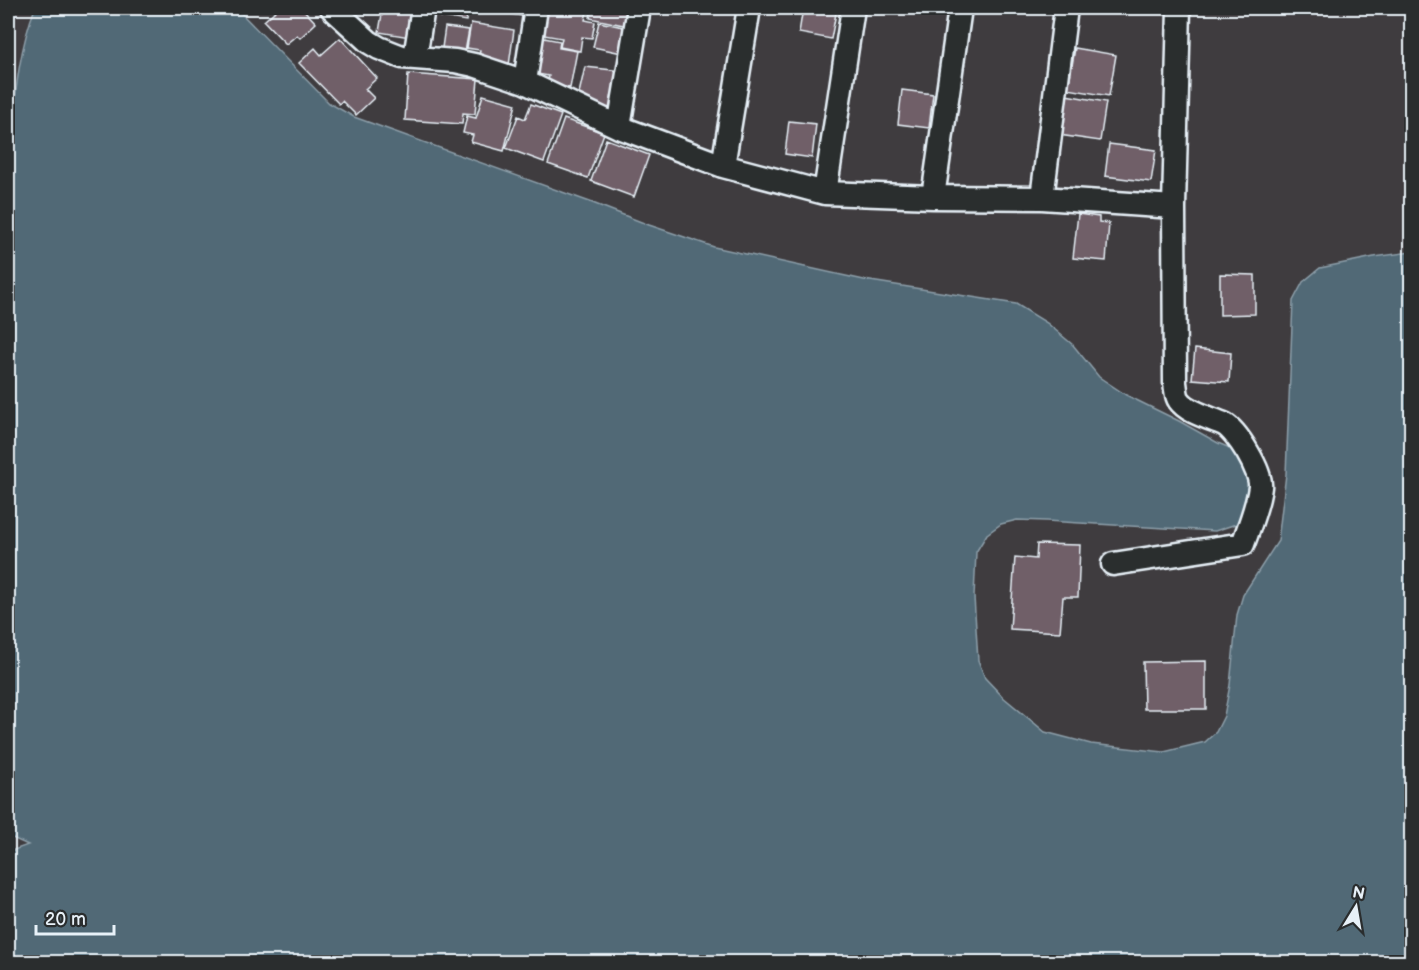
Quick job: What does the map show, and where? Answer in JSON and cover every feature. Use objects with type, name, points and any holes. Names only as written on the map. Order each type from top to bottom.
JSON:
[{"type":"street","points":[[332,8],[369,42],[402,57],[455,61],[474,65],[525,82],[619,127],[723,166],[825,193],[1042,198],[1174,207]]},
{"type":"street","points":[[416,57],[423,8]]},
{"type":"street","points":[[525,82],[536,8]]},
{"type":"street","points":[[619,127],[639,8]]},
{"type":"street","points":[[723,166],[749,8]]},
{"type":"street","points":[[825,193],[852,8]]},
{"type":"street","points":[[933,197],[960,8]]},
{"type":"street","points":[[1042,198],[1066,8]]},
{"type":"street","points":[[1113,564],[1243,544],[1260,484],[1250,456],[1240,440],[1227,425],[1193,412],[1179,400],[1174,383],[1174,207],[1179,8]]},
{"type":"water","points":[[35,8],[236,8],[329,103],[354,117],[714,247],[864,280],[1016,304],[1047,323],[1073,345],[1099,377],[1126,395],[1242,453],[1254,482],[1247,508],[1236,524],[1215,531],[1017,520],[1001,524],[987,534],[976,552],[974,597],[978,660],[985,678],[1003,697],[1045,732],[1091,744],[1164,752],[1205,742],[1216,732],[1224,716],[1230,685],[1237,615],[1243,595],[1278,541],[1286,474],[1293,301],[1303,282],[1320,268],[1411,252],[1411,962],[8,962],[8,852],[28,845],[8,836],[8,164],[20,65]]},
{"type":"building","points":[[271,8],[302,8],[316,23],[300,38],[297,35],[286,44],[264,21],[275,11]]},
{"type":"building","points":[[383,8],[420,12],[416,38],[379,32]]},
{"type":"building","points":[[431,8],[468,8],[466,21],[430,15]]},
{"type":"building","points":[[483,8],[531,8],[529,17],[483,10]]},
{"type":"building","points":[[543,8],[588,8],[585,20],[595,22],[592,38],[582,37],[580,51],[560,47],[562,38],[538,34]]},
{"type":"building","points":[[592,8],[637,8],[633,27],[590,18]]},
{"type":"building","points":[[803,8],[837,8],[831,39],[799,33]]},
{"type":"building","points":[[599,22],[633,29],[627,54],[593,47]]},
{"type":"building","points":[[471,23],[514,30],[508,72],[478,59],[480,50],[467,48]]},
{"type":"building","points":[[445,27],[469,30],[465,52],[442,48]]},
{"type":"building","points":[[539,37],[560,41],[559,48],[577,51],[570,88],[547,84],[549,76],[532,73]]},
{"type":"building","points":[[340,38],[377,78],[365,89],[374,98],[356,115],[342,101],[339,104],[299,63],[315,48],[321,55]]},
{"type":"building","points":[[1075,48],[1116,55],[1109,96],[1068,89]]},
{"type":"building","points":[[585,67],[622,71],[620,112],[577,102]]},
{"type":"building","points":[[408,74],[478,79],[475,114],[463,113],[462,124],[405,120]]},
{"type":"building","points":[[902,90],[933,94],[929,128],[898,124]]},
{"type":"building","points":[[483,95],[516,104],[504,151],[471,142],[473,135],[463,133],[467,116],[476,118]]},
{"type":"building","points":[[1066,95],[1106,102],[1100,141],[1059,135]]},
{"type":"building","points":[[531,104],[561,115],[544,162],[506,148],[518,116],[525,119]]},
{"type":"building","points":[[564,119],[604,133],[588,178],[548,164]]},
{"type":"building","points":[[789,121],[816,124],[812,158],[785,154]]},
{"type":"building","points":[[606,139],[649,155],[634,197],[591,181]]},
{"type":"building","points":[[1109,144],[1156,150],[1151,182],[1105,176]]},
{"type":"building","points":[[1078,214],[1099,217],[1099,222],[1109,223],[1106,261],[1073,258]]},
{"type":"building","points":[[1220,274],[1255,275],[1255,314],[1220,315]]},
{"type":"building","points":[[1195,349],[1231,353],[1229,382],[1192,379]]},
{"type":"building","points":[[1037,544],[1080,545],[1078,597],[1063,597],[1060,632],[1010,629],[1015,557],[1036,559]]},
{"type":"building","points":[[1206,661],[1206,709],[1144,709],[1143,662]]}]
